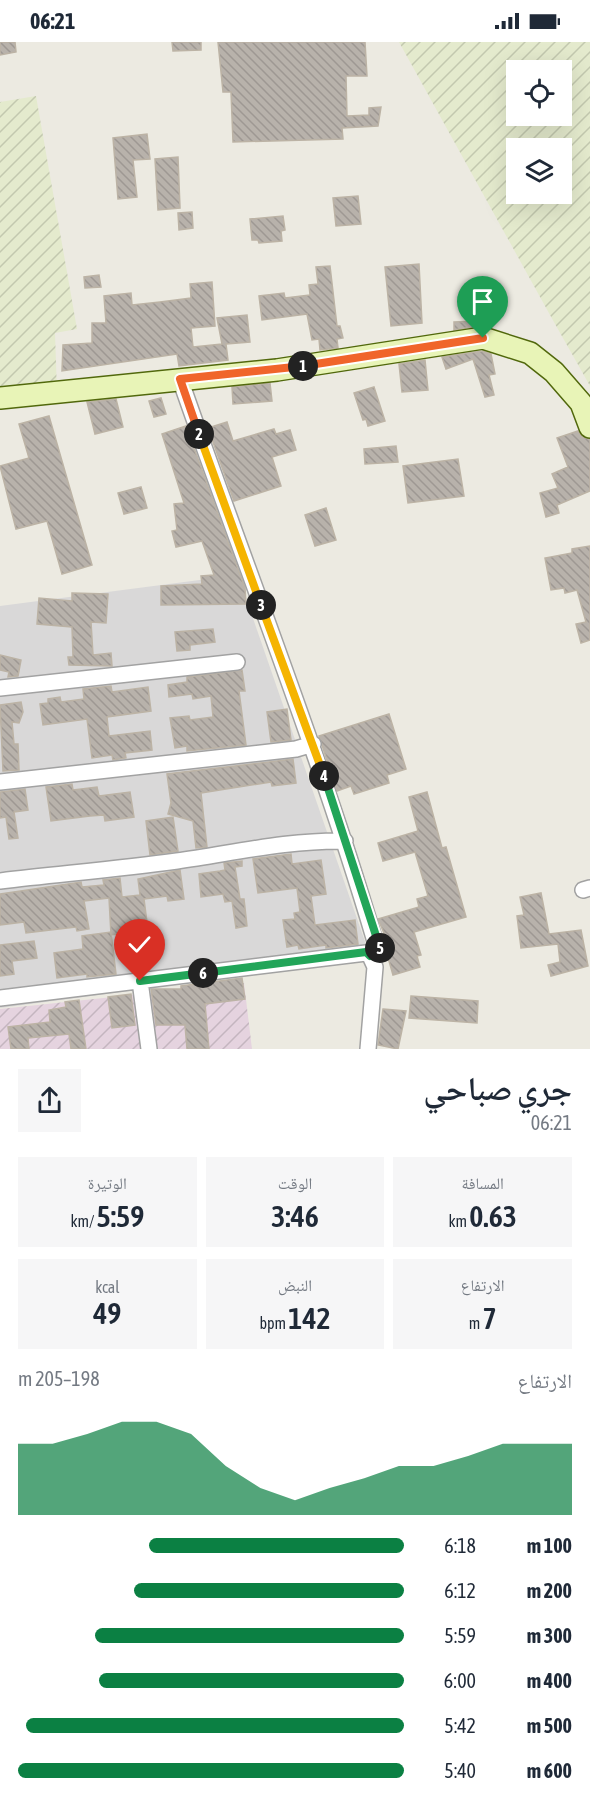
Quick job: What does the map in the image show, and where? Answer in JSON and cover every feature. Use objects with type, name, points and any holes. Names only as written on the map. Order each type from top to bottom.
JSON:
[{"type":"street","points":[[0,398],[277,370],[483,338],[530,353],[554,372],[581,403],[590,427]]},
{"type":"street","points":[[180,379],[313,744],[345,841],[374,938],[380,948],[370,956]]},
{"type":"street","points":[[0,688],[237,662]]},
{"type":"street","points":[[0,783],[296,749],[313,744]]},
{"type":"street","points":[[0,881],[177,861],[258,847],[317,841],[345,841]]},
{"type":"street","points":[[0,998],[366,952],[375,967],[368,1049]]},
{"type":"street","points":[[140,981],[149,1049]]},
{"type":"shaded area","points":[[238,575],[371,959],[0,1008],[0,606]]},
{"type":"shaded area","points":[[244,983],[252,1049],[0,1049],[0,1009]]},
{"type":"green space","points":[[399,42],[590,42],[590,386],[550,315]]},
{"type":"green space","points":[[36,96],[77,329],[55,333],[57,392],[0,394],[0,102]]},
{"type":"building","points":[[0,42],[15,42],[16,52],[0,55]]},
{"type":"building","points":[[172,42],[201,42],[201,50],[173,51]]},
{"type":"building","points":[[218,42],[365,42],[367,76],[346,76],[347,116],[369,115],[369,108],[381,107],[378,126],[342,128],[343,139],[233,142],[231,92],[223,92]]},
{"type":"building","points":[[147,134],[150,159],[133,160],[137,197],[118,199],[113,138]]},
{"type":"building","points":[[178,157],[180,208],[158,210],[155,159]]},
{"type":"building","points":[[358,196],[361,224],[336,226],[333,198]]},
{"type":"building","points":[[192,212],[193,228],[179,230],[178,213]]},
{"type":"building","points":[[283,216],[285,230],[281,231],[282,241],[259,243],[258,240],[252,240],[250,219]]},
{"type":"building","points":[[419,264],[422,323],[391,326],[385,267]]},
{"type":"building","points":[[330,266],[337,326],[340,326],[343,338],[337,339],[338,348],[320,350],[319,339],[312,340],[307,314],[262,320],[259,296],[284,293],[285,298],[310,295],[309,285],[318,284],[316,267]]},
{"type":"building","points":[[99,275],[101,287],[85,288],[84,277]]},
{"type":"building","points":[[212,282],[215,326],[191,328],[193,347],[222,344],[217,318],[247,315],[250,342],[226,344],[228,360],[179,366],[177,354],[62,371],[63,345],[92,343],[92,323],[106,323],[104,296],[131,293],[132,305],[191,298],[190,284]]},
{"type":"building","points":[[478,321],[478,326],[454,330],[454,322]]},
{"type":"building","points":[[482,351],[491,354],[495,374],[489,375],[494,395],[485,397],[473,359],[446,369],[442,357]]},
{"type":"building","points":[[425,360],[428,390],[402,392],[399,364]]},
{"type":"building","points":[[270,383],[272,401],[233,404],[232,387]]},
{"type":"building","points":[[374,387],[385,421],[368,426],[366,419],[363,420],[354,393]]},
{"type":"building","points":[[161,398],[166,414],[154,417],[149,401]]},
{"type":"building","points":[[116,399],[123,427],[95,434],[87,402]]},
{"type":"building","points":[[49,416],[92,565],[62,574],[47,521],[16,529],[0,466],[29,458],[19,424]]},
{"type":"building","points":[[227,422],[233,441],[274,429],[276,434],[290,430],[296,450],[272,457],[281,486],[234,501],[208,428]]},
{"type":"building","points":[[186,426],[245,588],[246,604],[161,605],[161,586],[202,584],[201,576],[214,575],[202,541],[176,547],[172,531],[177,530],[174,504],[184,503],[162,434]]},
{"type":"building","points":[[578,431],[582,437],[590,439],[590,491],[557,505],[559,513],[546,517],[540,493],[558,488],[552,474],[568,467],[557,438]]},
{"type":"building","points":[[396,446],[398,462],[365,464],[364,449]]},
{"type":"building","points":[[458,459],[464,496],[408,503],[403,466]]},
{"type":"building","points":[[141,487],[147,508],[124,514],[118,493]]},
{"type":"building","points":[[326,508],[336,540],[315,546],[305,515]]},
{"type":"building","points":[[590,546],[590,640],[581,643],[576,624],[586,622],[577,590],[565,593],[564,588],[551,590],[545,558],[572,553],[572,549]]},
{"type":"building","points":[[72,593],[108,594],[106,623],[91,622],[93,655],[111,653],[112,666],[69,665],[68,657],[73,657],[72,627],[37,624],[39,598],[72,601]]},
{"type":"building","points":[[213,629],[215,642],[190,645],[190,650],[177,651],[175,632]]},
{"type":"building","points":[[0,655],[21,660],[18,676],[8,677],[9,672],[0,670]]},
{"type":"building","points":[[242,670],[245,691],[239,691],[246,745],[187,751],[187,746],[175,748],[170,718],[189,716],[190,720],[213,717],[211,696],[193,699],[192,694],[169,697],[168,685],[187,682],[187,677]]},
{"type":"building","points":[[111,686],[112,692],[148,687],[151,711],[107,717],[109,736],[150,731],[152,750],[125,753],[126,758],[113,760],[112,755],[92,758],[87,719],[43,725],[40,704],[48,703],[48,699],[60,697],[61,702],[84,699],[83,689]]},
{"type":"building","points":[[21,702],[23,712],[19,723],[12,722],[14,744],[18,744],[19,770],[3,771],[0,705]]},
{"type":"building","points":[[287,709],[291,740],[271,742],[267,712]]},
{"type":"building","points":[[389,714],[406,769],[387,775],[389,783],[354,794],[351,786],[337,791],[319,736]]},
{"type":"building","points":[[293,759],[296,783],[272,786],[271,782],[201,793],[207,847],[196,848],[193,821],[168,814],[171,803],[167,774]]},
{"type":"building","points":[[72,784],[73,790],[97,787],[99,796],[130,792],[134,817],[105,821],[104,815],[51,821],[46,787]]},
{"type":"building","points":[[25,789],[28,810],[14,812],[18,838],[9,839],[6,817],[0,818],[0,792]]},
{"type":"building","points":[[427,792],[442,848],[446,847],[466,917],[414,932],[421,955],[417,956],[420,967],[393,975],[387,954],[390,947],[378,919],[419,907],[417,899],[428,896],[415,852],[383,861],[378,843],[418,831],[409,797]]},
{"type":"building","points":[[173,817],[178,851],[150,855],[146,821]]},
{"type":"building","points":[[291,854],[292,864],[321,860],[326,894],[311,896],[315,925],[355,920],[358,944],[326,948],[326,945],[299,949],[298,945],[287,947],[283,920],[295,919],[294,913],[300,912],[297,888],[258,893],[253,859]]},
{"type":"building","points":[[242,861],[242,866],[235,867],[240,899],[244,899],[247,926],[236,928],[232,901],[225,902],[223,894],[201,897],[199,874],[225,870],[224,863]]},
{"type":"building","points":[[180,870],[184,899],[168,901],[167,896],[144,899],[148,930],[111,935],[109,898],[84,901],[89,929],[77,931],[76,927],[26,933],[24,922],[0,925],[0,894],[81,882],[82,887],[104,885],[103,880],[120,878],[122,897],[140,895],[138,879]]},
{"type":"building","points":[[541,893],[549,934],[581,930],[588,966],[551,976],[548,965],[560,962],[558,944],[521,948],[517,916],[524,915],[520,897]]},
{"type":"building","points":[[111,932],[116,974],[87,977],[87,974],[57,978],[54,953],[83,949],[82,936]]},
{"type":"building","points":[[34,941],[37,958],[12,961],[14,974],[0,976],[0,945]]},
{"type":"building","points":[[242,978],[245,999],[205,1004],[209,1049],[187,1049],[185,1025],[156,1025],[151,989],[181,989],[181,986]]},
{"type":"building","points":[[131,994],[135,1025],[112,1028],[108,997]]},
{"type":"building","points":[[411,996],[478,1001],[477,1023],[409,1018]]},
{"type":"building","points":[[79,1000],[86,1049],[71,1049],[69,1034],[28,1038],[29,1049],[11,1049],[8,1027],[50,1022],[49,1010],[66,1007],[65,1002]]},
{"type":"building","points":[[383,1009],[406,1011],[398,1049],[378,1045]]},
{"type":"route","points":[[140,981],[366,952],[370,956],[380,948],[374,938],[313,744],[234,533],[180,379],[277,370],[483,338]]}]
